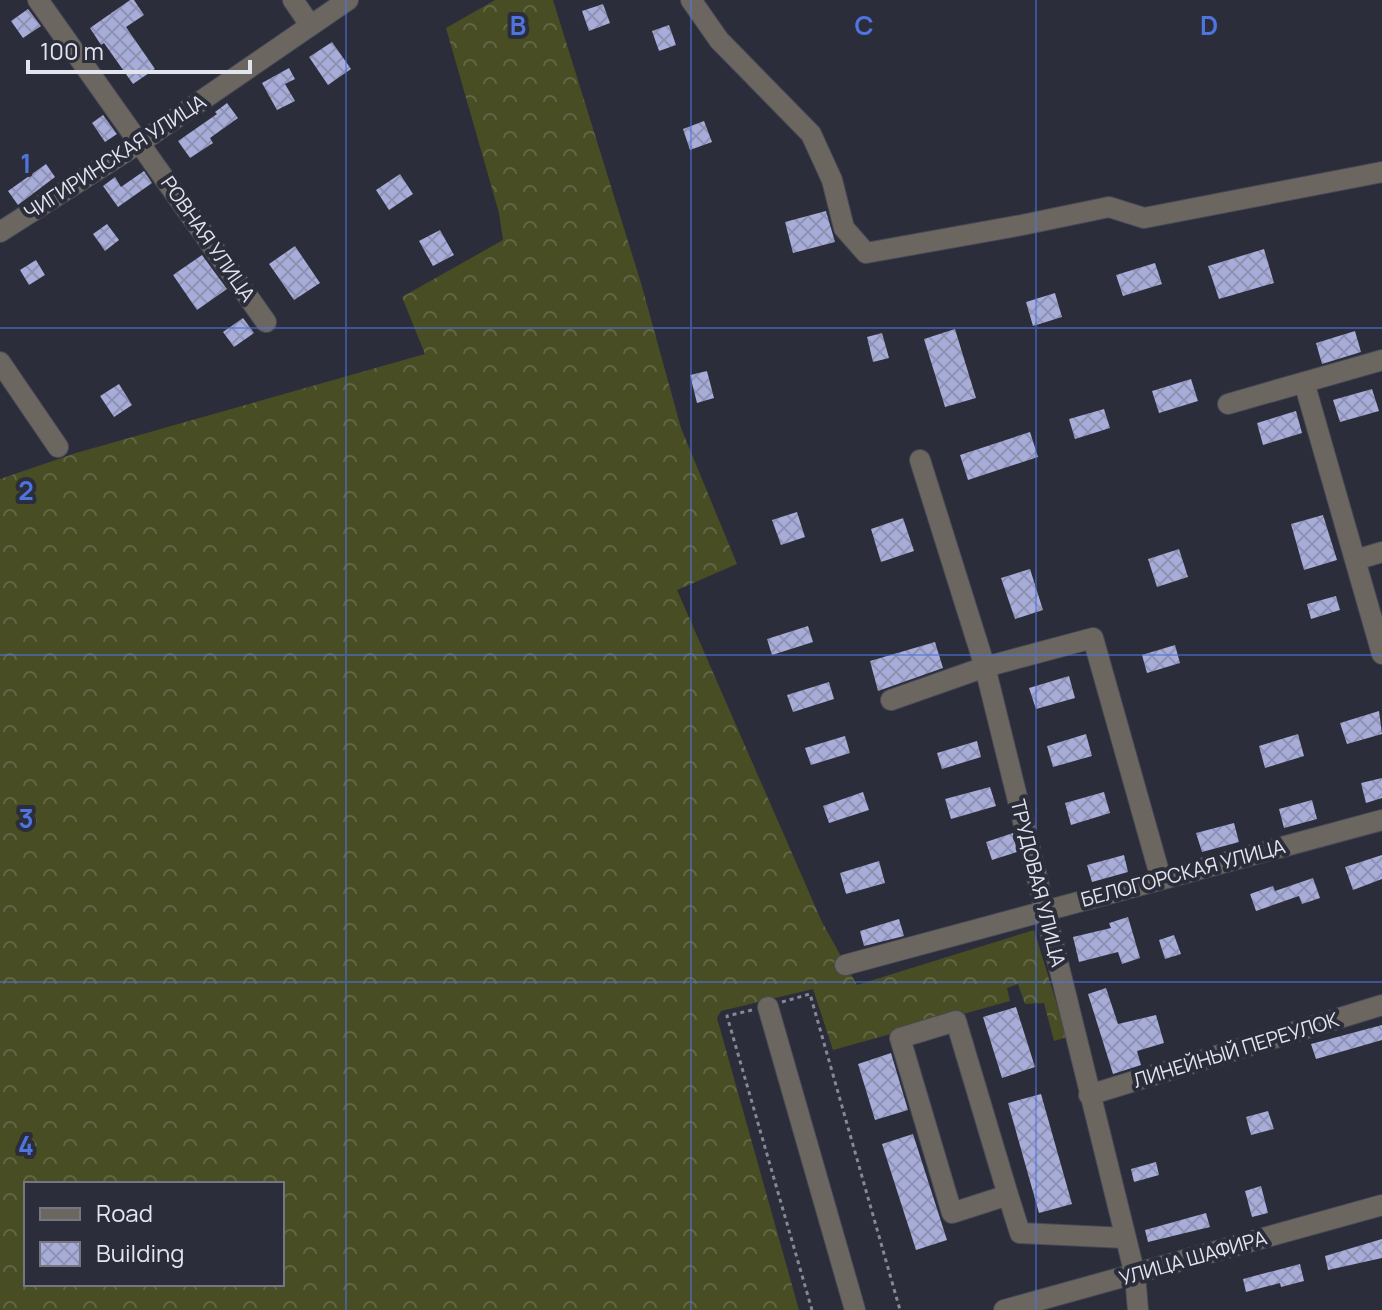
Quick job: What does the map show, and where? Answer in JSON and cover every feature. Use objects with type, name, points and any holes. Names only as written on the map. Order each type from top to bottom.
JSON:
[{"type":"street","name":"РОВНАЯ УЛИЦА","points":[[38,0],[266,322]]},
{"type":"street","points":[[293,0],[310,25]]},
{"type":"street","name":"ЧИГИРИНСКАЯ УЛИЦА","points":[[0,232],[141,142],[348,0]]},
{"type":"street","points":[[691,0],[719,40],[811,134],[832,180],[844,228],[866,253],[1109,207],[1144,218],[1382,172]]},
{"type":"street","points":[[1228,404],[1382,360]]},
{"type":"street","points":[[0,362],[58,447]]},
{"type":"street","points":[[1304,382],[1382,654]]},
{"type":"street","name":"ТРУДОВАЯ УЛИЦА","points":[[920,460],[985,667],[1135,1275],[1138,1310]]},
{"type":"street","points":[[1355,560],[1382,552]]},
{"type":"street","points":[[891,700],[985,667],[1093,638],[1161,879]]},
{"type":"street","name":"БЕЛОГОРСКАЯ УЛИЦА","points":[[845,965],[1382,820]]},
{"type":"street","name":"ЛИНЕЙНЫЙ ПЕРЕУЛОК","points":[[1089,1095],[1382,1005]]},
{"type":"street","points":[[768,1007],[855,1310]]},
{"type":"street","points":[[1008,1195],[952,1213],[900,1038],[956,1021],[1020,1233],[1126,1238]]},
{"type":"street","name":"УЛИЦА ШАФИРА","points":[[1004,1310],[1382,1205]]},
{"type":"green space","points":[[495,0],[553,0],[641,283],[681,428],[737,564],[677,590],[822,922],[857,985],[1034,930],[1067,1037],[1054,1041],[1044,1003],[1025,1004],[1018,984],[1007,988],[1010,1001],[833,1050],[813,989],[721,1011],[717,1018],[799,1310],[0,1310],[0,479],[76,453],[425,354],[402,297],[503,240],[499,213],[446,28]]},
{"type":"building","points":[[134,0],[144,15],[126,27],[155,69],[133,84],[90,28]]},
{"type":"building","points":[[603,4],[610,23],[589,31],[582,11]]},
{"type":"building","points":[[28,9],[41,26],[23,38],[11,21]]},
{"type":"building","points":[[669,25],[676,45],[659,51],[652,31]]},
{"type":"building","points":[[332,42],[351,69],[328,85],[309,57]]},
{"type":"building","points":[[289,68],[295,79],[285,84],[295,101],[277,110],[262,83]]},
{"type":"building","points":[[227,103],[238,118],[210,138],[213,143],[190,158],[178,141],[217,114],[215,112]]},
{"type":"building","points":[[103,115],[117,134],[105,142],[92,123]]},
{"type":"building","points":[[704,121],[712,142],[690,150],[683,129]]},
{"type":"building","points":[[46,164],[55,177],[18,205],[8,191]]},
{"type":"building","points":[[144,171],[152,183],[118,207],[103,186],[115,177],[121,187]]},
{"type":"building","points":[[400,174],[413,194],[389,210],[376,190]]},
{"type":"building","points":[[826,211],[835,242],[793,253],[785,222]]},
{"type":"building","points":[[107,224],[119,240],[105,251],[93,234]]},
{"type":"building","points":[[440,230],[454,255],[433,266],[419,241]]},
{"type":"building","points":[[295,246],[320,283],[294,300],[269,264]]},
{"type":"building","points":[[1264,249],[1274,283],[1219,299],[1208,266]]},
{"type":"building","points":[[202,255],[227,289],[197,310],[173,275]]},
{"type":"building","points":[[36,260],[45,275],[29,285],[20,270]]},
{"type":"building","points":[[1155,263],[1162,284],[1123,296],[1116,275]]},
{"type":"building","points":[[1055,293],[1062,317],[1033,326],[1026,302]]},
{"type":"building","points":[[243,318],[254,333],[234,347],[223,332]]},
{"type":"building","points":[[955,329],[976,398],[945,407],[924,339]]},
{"type":"building","points":[[1355,331],[1361,352],[1322,364],[1316,343]]},
{"type":"building","points":[[882,333],[889,358],[873,362],[867,337]]},
{"type":"building","points":[[707,371],[714,398],[697,403],[690,375]]},
{"type":"building","points":[[1191,379],[1198,401],[1159,413],[1152,391]]},
{"type":"building","points":[[119,384],[132,405],[114,417],[100,396]]},
{"type":"building","points":[[1372,389],[1379,411],[1340,422],[1333,400]]},
{"type":"building","points":[[1104,409],[1110,428],[1075,439],[1069,419]]},
{"type":"building","points":[[1296,411],[1302,433],[1263,445],[1257,423]]},
{"type":"building","points":[[1030,432],[1038,457],[968,480],[960,455]]},
{"type":"building","points":[[797,512],[805,537],[781,545],[772,520]]},
{"type":"building","points":[[1323,515],[1337,560],[1304,570],[1291,524]]},
{"type":"building","points":[[903,518],[914,551],[881,562],[871,529]]},
{"type":"building","points":[[1179,549],[1188,577],[1157,587],[1148,559]]},
{"type":"building","points":[[1030,569],[1043,610],[1015,619],[1001,578]]},
{"type":"building","points":[[1336,596],[1340,610],[1311,619],[1307,604]]},
{"type":"building","points":[[808,626],[813,642],[772,655],[767,639]]},
{"type":"building","points":[[935,642],[943,668],[878,691],[870,661]]},
{"type":"building","points":[[1175,645],[1180,663],[1147,673],[1142,655]]},
{"type":"building","points":[[1069,676],[1075,698],[1036,709],[1029,688]]},
{"type":"building","points":[[829,682],[834,699],[793,712],[787,695]]},
{"type":"building","points":[[1379,711],[1382,734],[1347,744],[1340,723]]},
{"type":"building","points":[[1086,734],[1092,756],[1053,767],[1047,746]]},
{"type":"building","points":[[1298,734],[1304,756],[1265,768],[1259,746]]},
{"type":"building","points":[[845,736],[850,753],[811,765],[805,748]]},
{"type":"building","points":[[977,741],[981,757],[942,769],[937,753]]},
{"type":"building","points":[[1382,778],[1382,798],[1366,803],[1361,783]]},
{"type":"building","points":[[990,787],[996,806],[951,819],[945,799]]},
{"type":"building","points":[[863,792],[869,810],[829,823],[823,806]]},
{"type":"building","points":[[1104,792],[1110,813],[1071,825],[1065,803]]},
{"type":"building","points":[[1312,800],[1317,819],[1284,828],[1279,809]]},
{"type":"building","points":[[1234,823],[1239,842],[1202,852],[1196,833]]},
{"type":"building","points":[[1013,833],[1017,852],[992,860],[986,842]]},
{"type":"building","points":[[1124,855],[1128,872],[1092,882],[1087,865]]},
{"type":"building","points":[[1382,855],[1382,879],[1353,890],[1345,867]]},
{"type":"building","points":[[879,861],[885,883],[846,894],[840,873]]},
{"type":"building","points":[[1313,878],[1320,898],[1302,904],[1299,896],[1256,911],[1250,894],[1273,886],[1275,891]]},
{"type":"building","points":[[1128,917],[1140,958],[1122,964],[1118,952],[1079,962],[1073,937],[1111,928],[1109,923]]},
{"type":"building","points":[[899,919],[904,936],[864,946],[860,931]]},
{"type":"building","points":[[1174,935],[1181,954],[1165,959],[1159,940]]},
{"type":"building","points":[[1106,988],[1118,1024],[1156,1015],[1164,1043],[1137,1051],[1141,1065],[1113,1074],[1088,994]]},
{"type":"building","points":[[1016,1007],[1035,1067],[1002,1078],[983,1017]]},
{"type":"building","points":[[1382,1025],[1382,1040],[1316,1059],[1311,1044]]},
{"type":"building","points":[[891,1053],[908,1110],[875,1120],[858,1064]]},
{"type":"building","points":[[1041,1094],[1072,1204],[1039,1213],[1008,1103]]},
{"type":"building","points":[[1268,1111],[1274,1129],[1251,1135],[1246,1117]]},
{"type":"building","points":[[913,1134],[947,1240],[916,1250],[882,1144]]},
{"type":"building","points":[[1156,1162],[1159,1175],[1134,1182],[1131,1169]]},
{"type":"building","points":[[1261,1186],[1268,1213],[1252,1217],[1245,1191]]},
{"type":"building","points":[[1206,1213],[1210,1227],[1148,1242],[1145,1230]]},
{"type":"building","points":[[1382,1239],[1382,1258],[1328,1270],[1325,1256]]},
{"type":"building","points":[[1300,1264],[1304,1281],[1281,1287],[1280,1283],[1246,1292],[1243,1279]]}]
